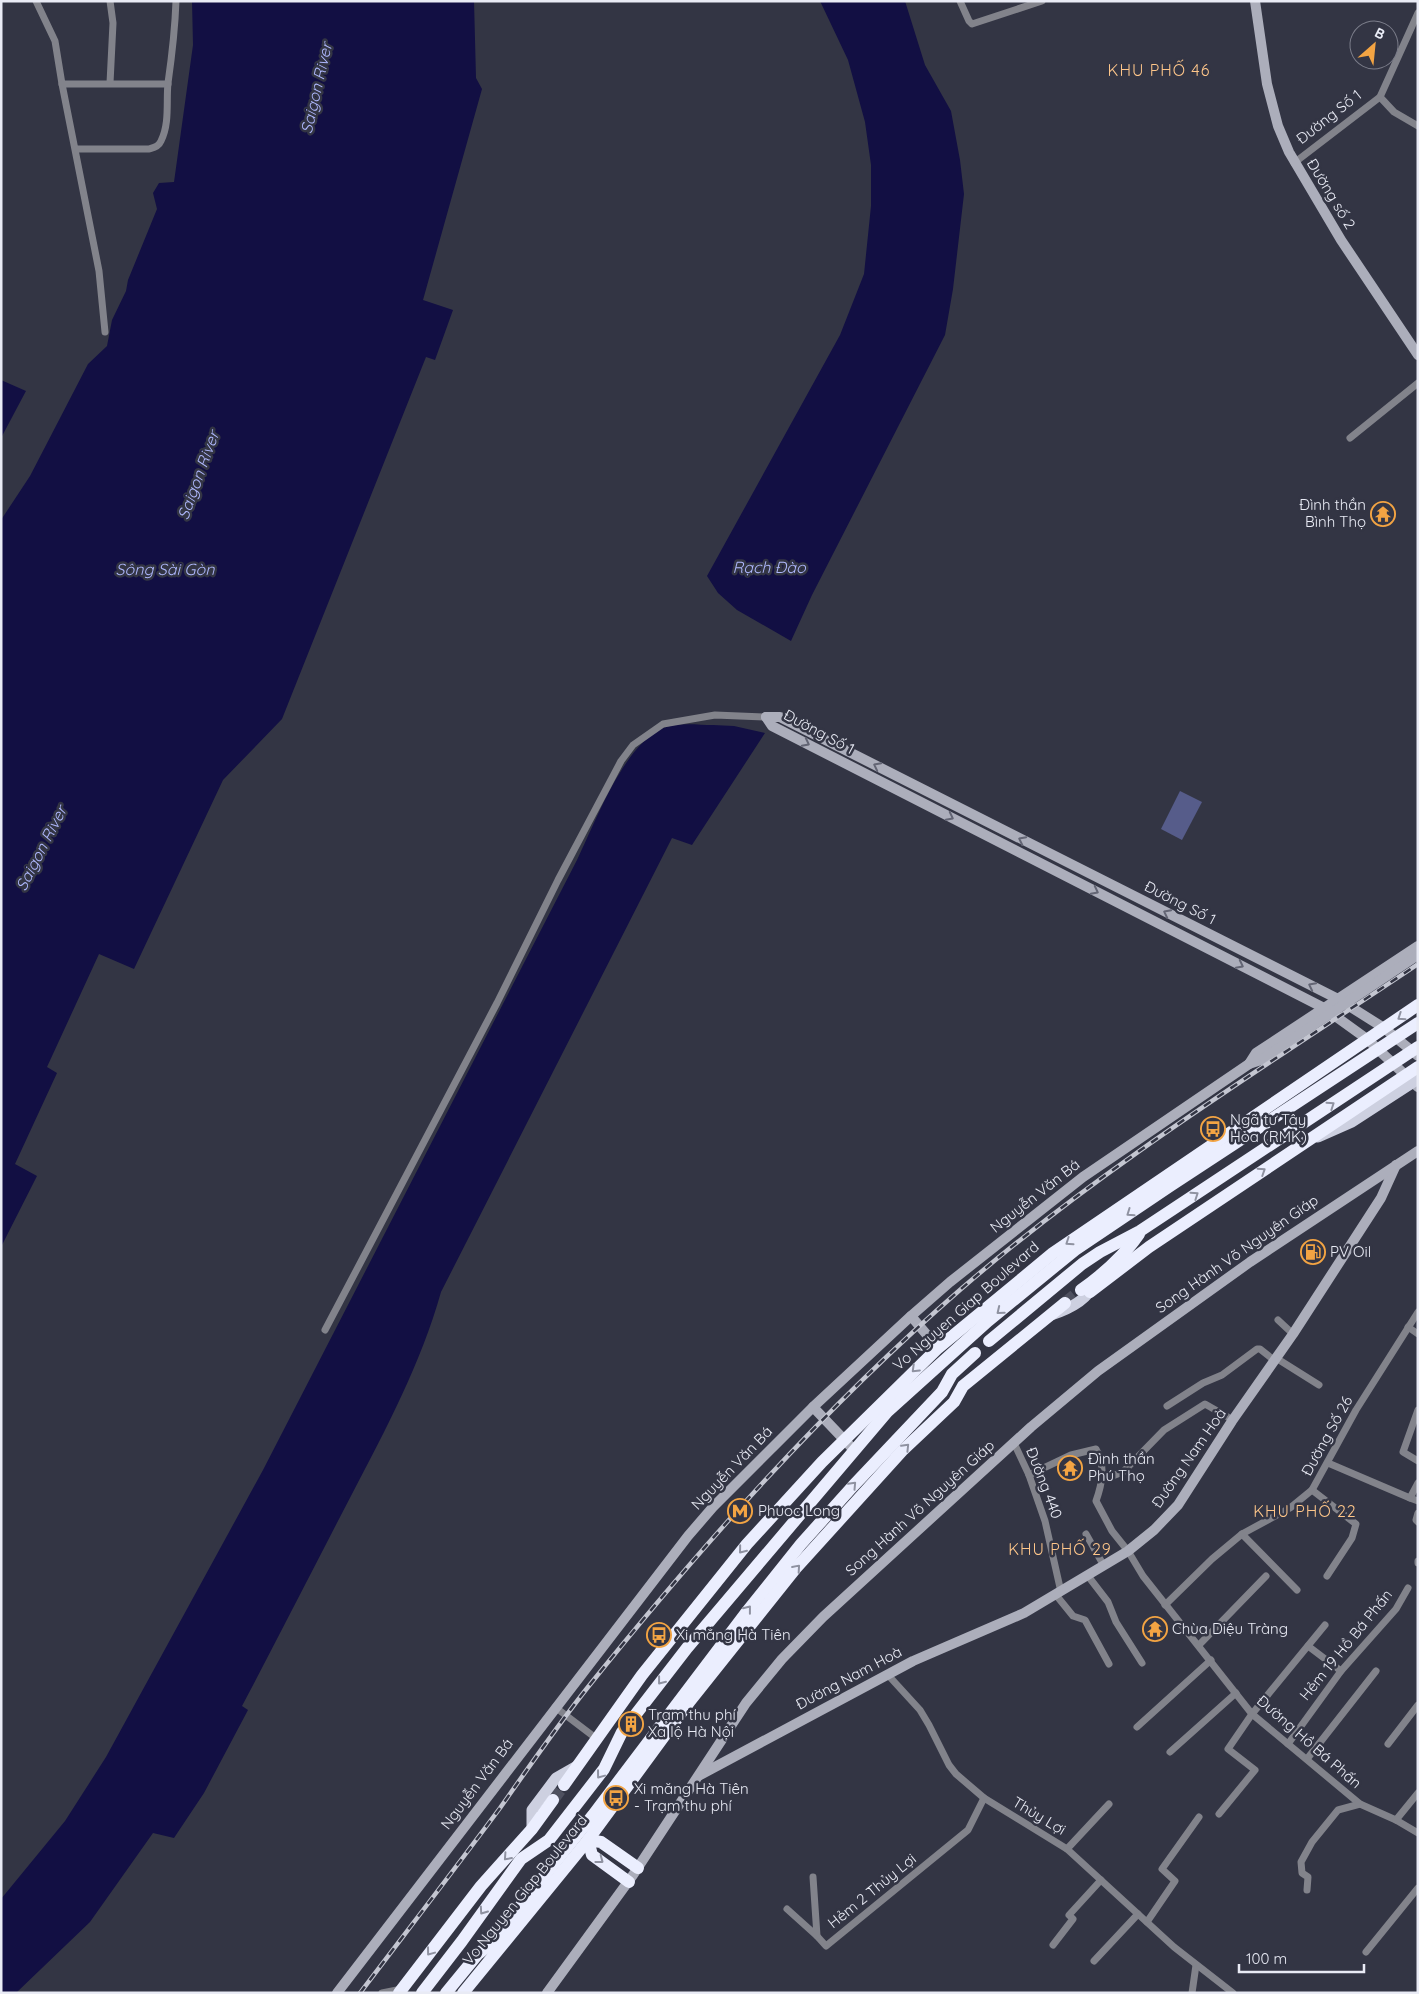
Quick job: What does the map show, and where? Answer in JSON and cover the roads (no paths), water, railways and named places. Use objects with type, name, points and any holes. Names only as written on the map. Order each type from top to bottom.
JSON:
[{"type":"highway","name":"Vo Nguyen Giap Boulevard","points":[[564,1785],[642,1676],[747,1544],[822,1462],[892,1391],[938,1348],[1054,1253],[1418,1006]]},
{"type":"highway","name":"Vo Nguyen Giap Boulevard","points":[[636,1714],[687,1648],[886,1412],[988,1321],[1075,1250],[1205,1162],[1418,1023]]},
{"type":"highway","points":[[989,1341],[1082,1264],[1100,1252],[1140,1232],[1394,1063],[1416,1051]]},
{"type":"highway","points":[[1089,1287],[1312,1139],[1414,1080],[1418,1067]]},
{"type":"highway","points":[[1089,1287],[1131,1245],[1140,1232]]},
{"type":"highway","name":"Vo Nguyen Giap Boulevard","points":[[463,1993],[519,1922],[588,1840],[690,1701],[796,1568],[902,1452],[954,1402],[963,1386],[1065,1303]]},
{"type":"highway","name":"Vo Nguyen Giap Boulevard","points":[[446,1993],[478,1954],[489,1945],[592,1816],[745,1614],[801,1544],[942,1392],[952,1374],[975,1353]]},
{"type":"highway","points":[[942,1392],[963,1386]]},
{"type":"highway","points":[[886,1412],[892,1391]]},
{"type":"highway","points":[[822,1462],[854,1450]]},
{"type":"highway","points":[[642,1676],[687,1648]]},
{"type":"highway","name":"Vo Nguyen Giap Boulevard","points":[[422,1993],[521,1859],[549,1840],[604,1769],[622,1732]]},
{"type":"highway","points":[[401,1991],[481,1886],[532,1829],[553,1800]]},
{"type":"highway","points":[[592,1816],[588,1840],[592,1854],[629,1882]]},
{"type":"highway","points":[[521,1859],[532,1829]]},
{"type":"highway","points":[[566,1848],[588,1840],[601,1842],[638,1868]]},
{"type":"highway","points":[[481,1886],[512,1872]]},
{"type":"highway","points":[[505,1924],[519,1922]]},
{"type":"highway","points":[[487,1962],[489,1945]]},
{"type":"main road","name":"Đường số 2","points":[[1255,1],[1267,84],[1274,113],[1294,163],[1341,240],[1418,355]]},
{"type":"main road","name":"Đường Số 1","points":[[766,717],[780,717],[1342,1001],[1416,1051]]},
{"type":"main road","name":"Đường Số 1","points":[[766,717],[772,726],[1328,1011],[1367,1039],[1414,1080]]},
{"type":"main road","name":"Nguyễn Văn Bá","points":[[337,1993],[694,1528],[812,1408],[911,1316],[1075,1183],[1249,1064],[1256,1053],[1328,1011],[1418,946]]},
{"type":"main road","name":"Nguyễn Văn Bá","points":[[1342,1001],[1418,955]]},
{"type":"main road","name":"Song Hành Võ Nguyên Giáp","points":[[547,1993],[629,1882],[746,1703],[802,1637],[1054,1407],[1120,1354],[1258,1257],[1418,1151]]},
{"type":"main road","name":"Đường Nam Hoà","points":[[698,1776],[913,1660],[1024,1613],[1128,1551],[1154,1530],[1178,1506],[1233,1420],[1293,1334],[1381,1198],[1396,1164]]},
{"type":"main road","name":"Vo Nguyen Giap Boulevard","points":[[1049,1316],[1066,1310],[1089,1287]]},
{"type":"main road","points":[[911,1316],[938,1348]]},
{"type":"main road","points":[[812,1408],[854,1450]]},
{"type":"main road","name":"Vo Nguyen Giap Boulevard","points":[[532,1829],[532,1810],[556,1778],[578,1765]]},
{"type":"street","points":[[36,1],[55,41],[99,271],[105,332]]},
{"type":"street","points":[[110,1],[113,23],[110,83]]},
{"type":"street","points":[[76,149],[149,149],[156,147],[161,142],[166,125],[168,84],[174,47],[176,1]]},
{"type":"street","points":[[960,1],[972,24],[1026,4],[1042,1]]},
{"type":"street","name":"Đường Số 1","points":[[1294,163],[1380,96],[1418,13]]},
{"type":"street","points":[[62,84],[168,84]]},
{"type":"street","name":"Đường Số 1","points":[[1380,96],[1394,112],[1418,126]]},
{"type":"street","points":[[1350,438],[1418,383]]},
{"type":"street","points":[[325,1330],[497,1003],[558,880],[621,761],[633,745],[663,724],[715,715],[766,717]]},
{"type":"street","name":"Đường Số 26","points":[[1164,1605],[1212,1559],[1242,1534],[1290,1508],[1312,1490],[1356,1410],[1418,1312]]},
{"type":"street","points":[[1278,1320],[1293,1334]]},
{"type":"street","points":[[1408,1327],[1418,1334]]},
{"type":"street","points":[[1167,1406],[1203,1383],[1222,1375],[1257,1349],[1260,1349],[1275,1360],[1319,1385]]},
{"type":"street","points":[[1102,1480],[1123,1472],[1164,1430],[1205,1404],[1233,1420]]},
{"type":"street","points":[[1418,1410],[1403,1452],[1418,1461]]},
{"type":"street","name":"Đường 440","points":[[1014,1443],[1029,1475],[1045,1521],[1058,1594]]},
{"type":"street","name":"Đường Hồ Bá Phấn","points":[[1029,1475],[1071,1455],[1096,1449],[1102,1468],[1102,1480],[1096,1501],[1112,1531],[1128,1551],[1164,1605],[1199,1645],[1252,1714],[1360,1804],[1396,1820],[1418,1833]]},
{"type":"street","points":[[1328,1463],[1418,1500]]},
{"type":"street","points":[[1410,1498],[1418,1483]]},
{"type":"street","points":[[1312,1490],[1356,1524],[1352,1538],[1327,1576]]},
{"type":"street","points":[[1418,1514],[1416,1520],[1418,1522]]},
{"type":"street","points":[[1086,1534],[1104,1566]]},
{"type":"street","points":[[1242,1534],[1298,1590]]},
{"type":"street","points":[[1088,1576],[1108,1602],[1116,1622],[1142,1663]]},
{"type":"street","points":[[1199,1645],[1266,1576]]},
{"type":"street","name":"Hẻm 19 Hồ Bá Phấn","points":[[1288,1744],[1341,1671],[1396,1609],[1408,1588]]},
{"type":"street","points":[[1058,1594],[1073,1616],[1084,1620],[1109,1664]]},
{"type":"street","points":[[1219,1814],[1255,1770],[1228,1749],[1252,1714],[1325,1625]]},
{"type":"street","points":[[1308,1646],[1341,1671]]},
{"type":"street","points":[[1137,1727],[1211,1660]]},
{"type":"street","points":[[1307,1759],[1376,1671]]},
{"type":"street","name":"Thủy Lợi","points":[[888,1675],[920,1710],[949,1765],[984,1798],[1067,1849],[1196,1965],[1233,1993]]},
{"type":"street","points":[[1170,1752],[1236,1693]]},
{"type":"street","points":[[1388,1744],[1418,1705]]},
{"type":"street","points":[[555,1707],[597,1739]]},
{"type":"street","points":[[1396,1820],[1418,1793]]},
{"type":"street","name":"Hẻm 2 Thủy Lợi","points":[[813,1877],[817,1936],[826,1946],[968,1830],[984,1798]]},
{"type":"street","points":[[1067,1849],[1109,1804]]},
{"type":"street","points":[[1307,1890],[1308,1877],[1302,1873],[1302,1862],[1312,1842],[1338,1810],[1360,1804]]},
{"type":"street","points":[[1147,1922],[1175,1882],[1162,1869],[1198,1817]]},
{"type":"street","points":[[1053,1944],[1073,1920],[1068,1915],[1101,1880]]},
{"type":"street","points":[[1366,1952],[1418,1888]]},
{"type":"street","points":[[787,1909],[817,1936]]},
{"type":"street","points":[[1094,1962],[1138,1914]]},
{"type":"street","points":[[1192,1993],[1196,1965]]},
{"type":"street","points":[[382,1993],[401,1991]]},
{"type":"water","name":"Sông Sài Gòn","points":[[192,1],[474,1],[476,78],[482,89],[423,300],[453,310],[435,360],[426,357],[282,719],[223,780],[134,969],[99,954],[47,1067],[57,1073],[15,1164],[37,1176],[1,1247],[1,520],[30,476],[88,364],[107,346],[112,320],[126,291],[128,280],[157,209],[153,193],[159,183],[174,182],[193,45]]},
{"type":"water","name":"Rạch Đào","points":[[820,1],[905,1],[925,65],[951,111],[964,194],[953,289],[945,335],[812,595],[791,641],[737,610],[718,593],[707,576],[840,335],[864,274],[871,206],[871,165],[865,122],[848,60]]},
{"type":"water","points":[[1,380],[26,391],[1,438]]},
{"type":"water","points":[[681,724],[734,726],[765,733],[692,845],[672,838],[441,1292],[433,1318],[402,1395],[242,1706],[248,1710],[204,1793],[174,1838],[153,1833],[90,1922],[16,1993],[1,1993],[1,1899],[65,1821],[106,1757],[263,1470],[577,860],[612,786],[635,751],[649,737],[663,728]]},
{"type":"tunnel","points":[[1065,1303],[1081,1290]]},
{"type":"tunnel","points":[[622,1732],[636,1714]]},
{"type":"tunnel","points":[[553,1800],[564,1785]]},
{"type":"railway","points":[[360,1993],[500,1808],[565,1717],[631,1634],[720,1530],[812,1430],[861,1382],[961,1289],[1070,1201],[1242,1080],[1418,964]]},
{"type":"place","name":"Đình thần Bình Thọ","points":[[1383,514]]},
{"type":"place","name":"Ngã tư Tây Hòa (RMK)","points":[[1213,1129]]},
{"type":"place","name":"PV Oil","points":[[1313,1252]]},
{"type":"place","name":"Đình thần Phú Thọ","points":[[1070,1468]]},
{"type":"place","name":"Phuoc Long","points":[[740,1511]]},
{"type":"place","name":"Chùa Diệu Tràng","points":[[1155,1629]]},
{"type":"place","name":"Xi măng Hà Tiên","points":[[659,1635]]},
{"type":"place","name":"Trạm thu phí Xa lộ Hà Nội","points":[[631,1724]]},
{"type":"place","name":"Xi măng Hà Tiên - Trạm thu phí","points":[[616,1798]]},
{"type":"district","name":"KHU PHỐ 46","points":[[1159,70]]},
{"type":"district","name":"KHU PHỐ 22","points":[[1305,1511]]},
{"type":"district","name":"KHU PHỐ 29","points":[[1060,1549]]},
{"type":"water label","name":"Saigon River","points":[[316,88]]},
{"type":"water label","name":"Saigon River","points":[[198,475]]},
{"type":"water label","name":"Saigon River","points":[[41,848]]}]
